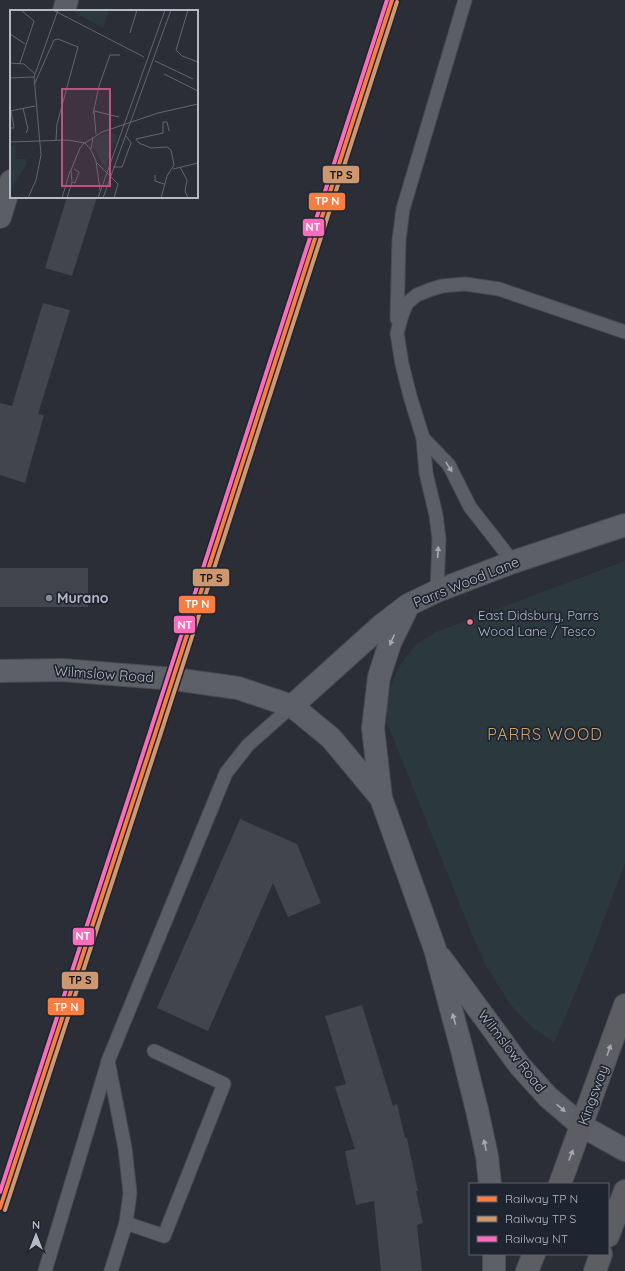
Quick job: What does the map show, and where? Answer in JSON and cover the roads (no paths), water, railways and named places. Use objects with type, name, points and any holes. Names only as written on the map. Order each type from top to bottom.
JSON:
[{"type":"highway","name":"Kingsway","points":[[560,1183],[625,1005]]},
{"type":"highway","points":[[609,1233],[625,1191]]},
{"type":"highway","points":[[527,1271],[534,1255]]},
{"type":"highway","points":[[595,1271],[601,1255]]},
{"type":"main road","name":"Parrs Wood Lane","points":[[292,706],[382,625],[408,605],[436,591],[513,562],[625,524]]},
{"type":"main road","name":"Wilmslow Road","points":[[408,605],[390,643],[379,677],[373,728],[381,798],[435,949],[477,1110],[487,1156],[490,1183]]},
{"type":"main road","name":"Wilmslow Road","points":[[0,671],[62,670],[174,679],[238,688],[292,706],[331,738],[381,798]]},
{"type":"main road","name":"Wilmslow Road","points":[[435,949],[520,1066],[548,1097],[582,1126],[625,1150]]},
{"type":"main road","points":[[494,1255],[494,1271]]},
{"type":"street","points":[[64,10],[67,0]]},
{"type":"street","points":[[0,217],[10,184]]},
{"type":"lane","points":[[436,591],[439,540],[436,515],[426,473],[423,438],[408,389],[397,333],[399,240],[403,209],[465,0]]},
{"type":"lane","points":[[397,333],[407,303],[417,295],[442,286],[465,284],[499,289],[625,332]]},
{"type":"lane","points":[[423,438],[449,464],[470,507],[513,562]]},
{"type":"lane","points":[[45,1271],[108,1061],[226,773],[248,745],[292,706]]},
{"type":"lane","points":[[126,1223],[164,1236],[224,1084],[154,1051]]},
{"type":"lane","points":[[108,1061],[125,1148],[130,1193],[126,1223],[111,1271]]},
{"type":"rail line","name":"NT","points":[[0,1192],[387,0]]},
{"type":"place","name":"Murano","points":[[49,598]]},
{"type":"place","name":"East Didsbury, Parrs Wood Lane / Tesco","points":[[470,622]]},
{"type":"district","name":"PARRS WOOD","points":[[545,734]]}]
